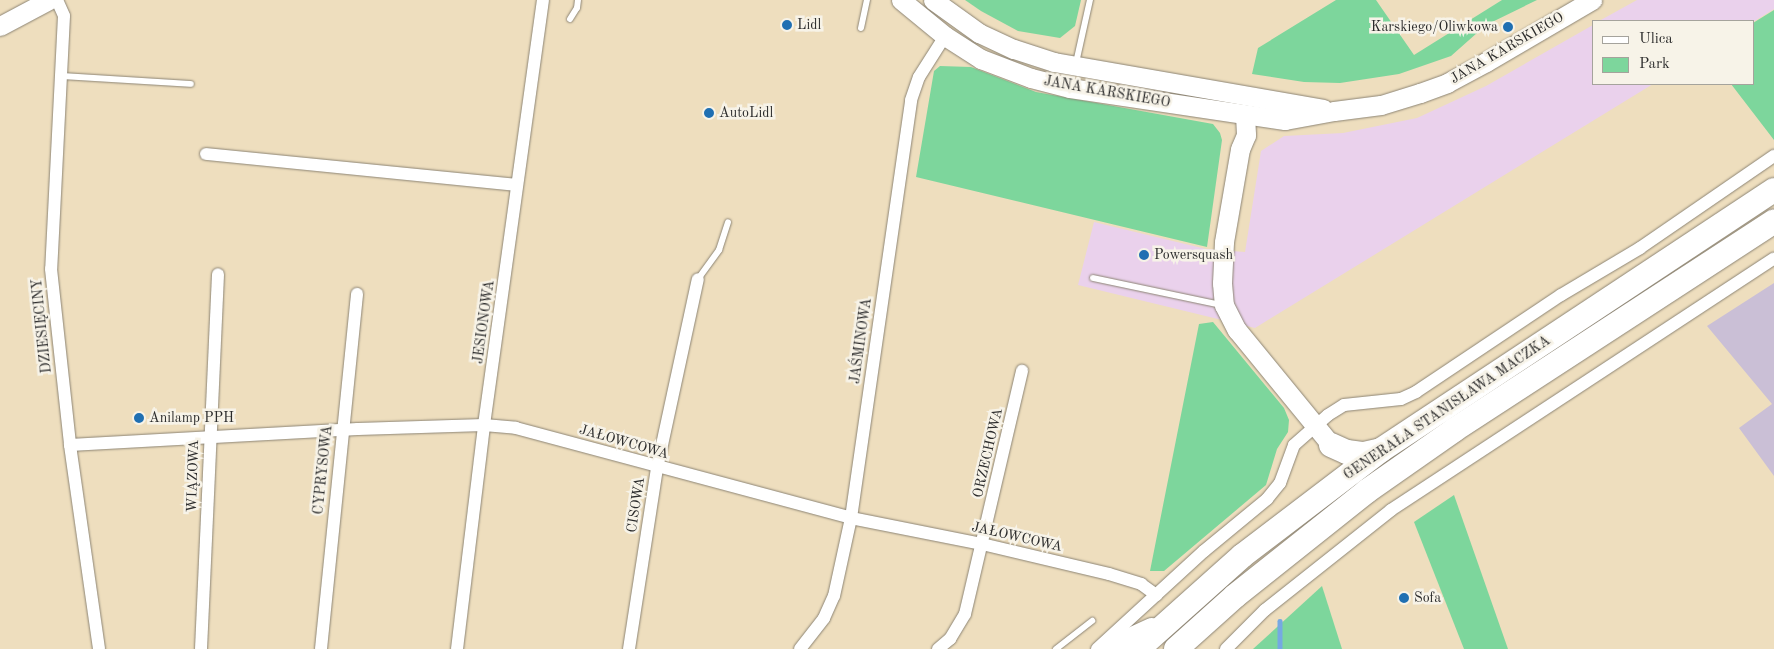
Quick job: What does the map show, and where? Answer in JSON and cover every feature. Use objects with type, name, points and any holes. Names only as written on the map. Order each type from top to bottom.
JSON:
[{"type":"highway","name":"GENERAŁA STANISŁAWA MACZKA","points":[[1138,649],[1242,556],[1381,450],[1774,190]]},
{"type":"highway","name":"GENERAŁA STANISŁAWA MACZKA","points":[[1176,649],[1235,596],[1367,490],[1454,430],[1774,221]]},
{"type":"highway","points":[[1324,493],[1332,470],[1331,445],[1356,453],[1381,450]]},
{"type":"highway","points":[[1111,649],[1167,622]]},
{"type":"street","points":[[0,26],[49,0]]},
{"type":"street","name":"DZIESIĘCINY","points":[[57,0],[64,16],[51,270],[70,444],[99,649]]},
{"type":"street","name":"JESIONOWA","points":[[457,649],[484,425],[508,264],[516,185],[543,0]]},
{"type":"street","name":"JANA KARSKIEGO","points":[[901,0],[945,36],[981,59],[1031,78],[1070,88],[1285,120],[1334,111],[1381,106],[1447,83],[1592,0]]},
{"type":"street","name":"JANA KARSKIEGO","points":[[933,0],[979,33],[1032,56],[1076,66],[1334,111]]},
{"type":"street","name":"JAŚMINOWA","points":[[800,649],[824,618],[834,596],[851,518],[911,100],[918,77],[945,36]]},
{"type":"street","points":[[1249,95],[1245,114],[1246,135],[1240,149],[1224,242],[1222,283],[1224,305],[1237,330],[1331,445]]},
{"type":"street","points":[[206,154],[516,185]]},
{"type":"street","points":[[1097,649],[1267,499],[1280,482],[1294,445],[1328,415],[1344,405],[1401,399],[1416,392],[1561,295],[1640,248],[1774,156]]},
{"type":"street","points":[[1226,649],[1265,610],[1391,510],[1774,258]]},
{"type":"street","name":"WIĄZOWA","points":[[201,649],[209,438],[218,274]]},
{"type":"street","name":"CISOWA","points":[[629,649],[657,468],[698,279]]},
{"type":"street","name":"CYPRYSOWA","points":[[321,649],[357,294]]},
{"type":"street","name":"ORZECHOWA","points":[[938,649],[950,638],[965,614],[1022,371]]},
{"type":"street","name":"JAŁOWCOWA","points":[[70,444],[209,438],[342,429],[484,425],[534,432],[657,468],[851,518],[982,544],[1109,574],[1141,584],[1156,595]]},
{"type":"lane","points":[[570,19],[577,8],[578,0]]},
{"type":"lane","points":[[861,28],[867,0]]},
{"type":"lane","points":[[1076,66],[1090,0]]},
{"type":"lane","points":[[61,76],[191,84]]},
{"type":"lane","points":[[698,279],[719,250],[728,222]]},
{"type":"lane","points":[[1093,278],[1224,305]]},
{"type":"lane","points":[[1056,649],[1092,621]]},
{"type":"shaded area","points":[[1637,0],[1774,0],[1774,9],[1754,21],[1601,20]]},
{"type":"shaded area","points":[[1592,26],[1592,85],[1651,85],[1255,328],[1078,285],[1094,222],[1206,249],[1245,252],[1261,151],[1284,136],[1343,133],[1417,118],[1486,86]]},
{"type":"shaded area","points":[[1774,283],[1774,476],[1739,428],[1772,404],[1707,326]]},
{"type":"green space","points":[[965,0],[1081,0],[1075,26],[1060,38],[1018,31]]},
{"type":"green space","points":[[1336,0],[1376,0],[1414,55],[1502,0],[1537,0],[1486,25],[1451,56],[1399,74],[1340,83],[1304,82],[1252,74],[1258,48]]},
{"type":"green space","points":[[1774,10],[1774,140],[1732,85],[1754,85],[1754,22]]},
{"type":"green space","points":[[940,66],[971,67],[1036,92],[1213,124],[1220,133],[1222,140],[1207,247],[916,177],[934,71]]},
{"type":"green space","points":[[1213,322],[1284,408],[1289,420],[1288,432],[1277,449],[1266,485],[1164,571],[1150,571],[1199,324]]},
{"type":"green space","points":[[1454,495],[1508,649],[1464,649],[1414,522]]},
{"type":"green space","points":[[1322,586],[1342,649],[1253,649]]},
{"type":"waterway","points":[[1280,621],[1280,649]]},
{"type":"place","name":"Lidl","points":[[787,25]]},
{"type":"place","name":"Karskiego/Oliwkowa","points":[[1508,27]]},
{"type":"place","name":"AutoLidl","points":[[709,113]]},
{"type":"place","name":"Powersquash","points":[[1144,255]]},
{"type":"place","name":"Anilamp PPH","points":[[139,418]]},
{"type":"place","name":"Sofa","points":[[1404,598]]}]
